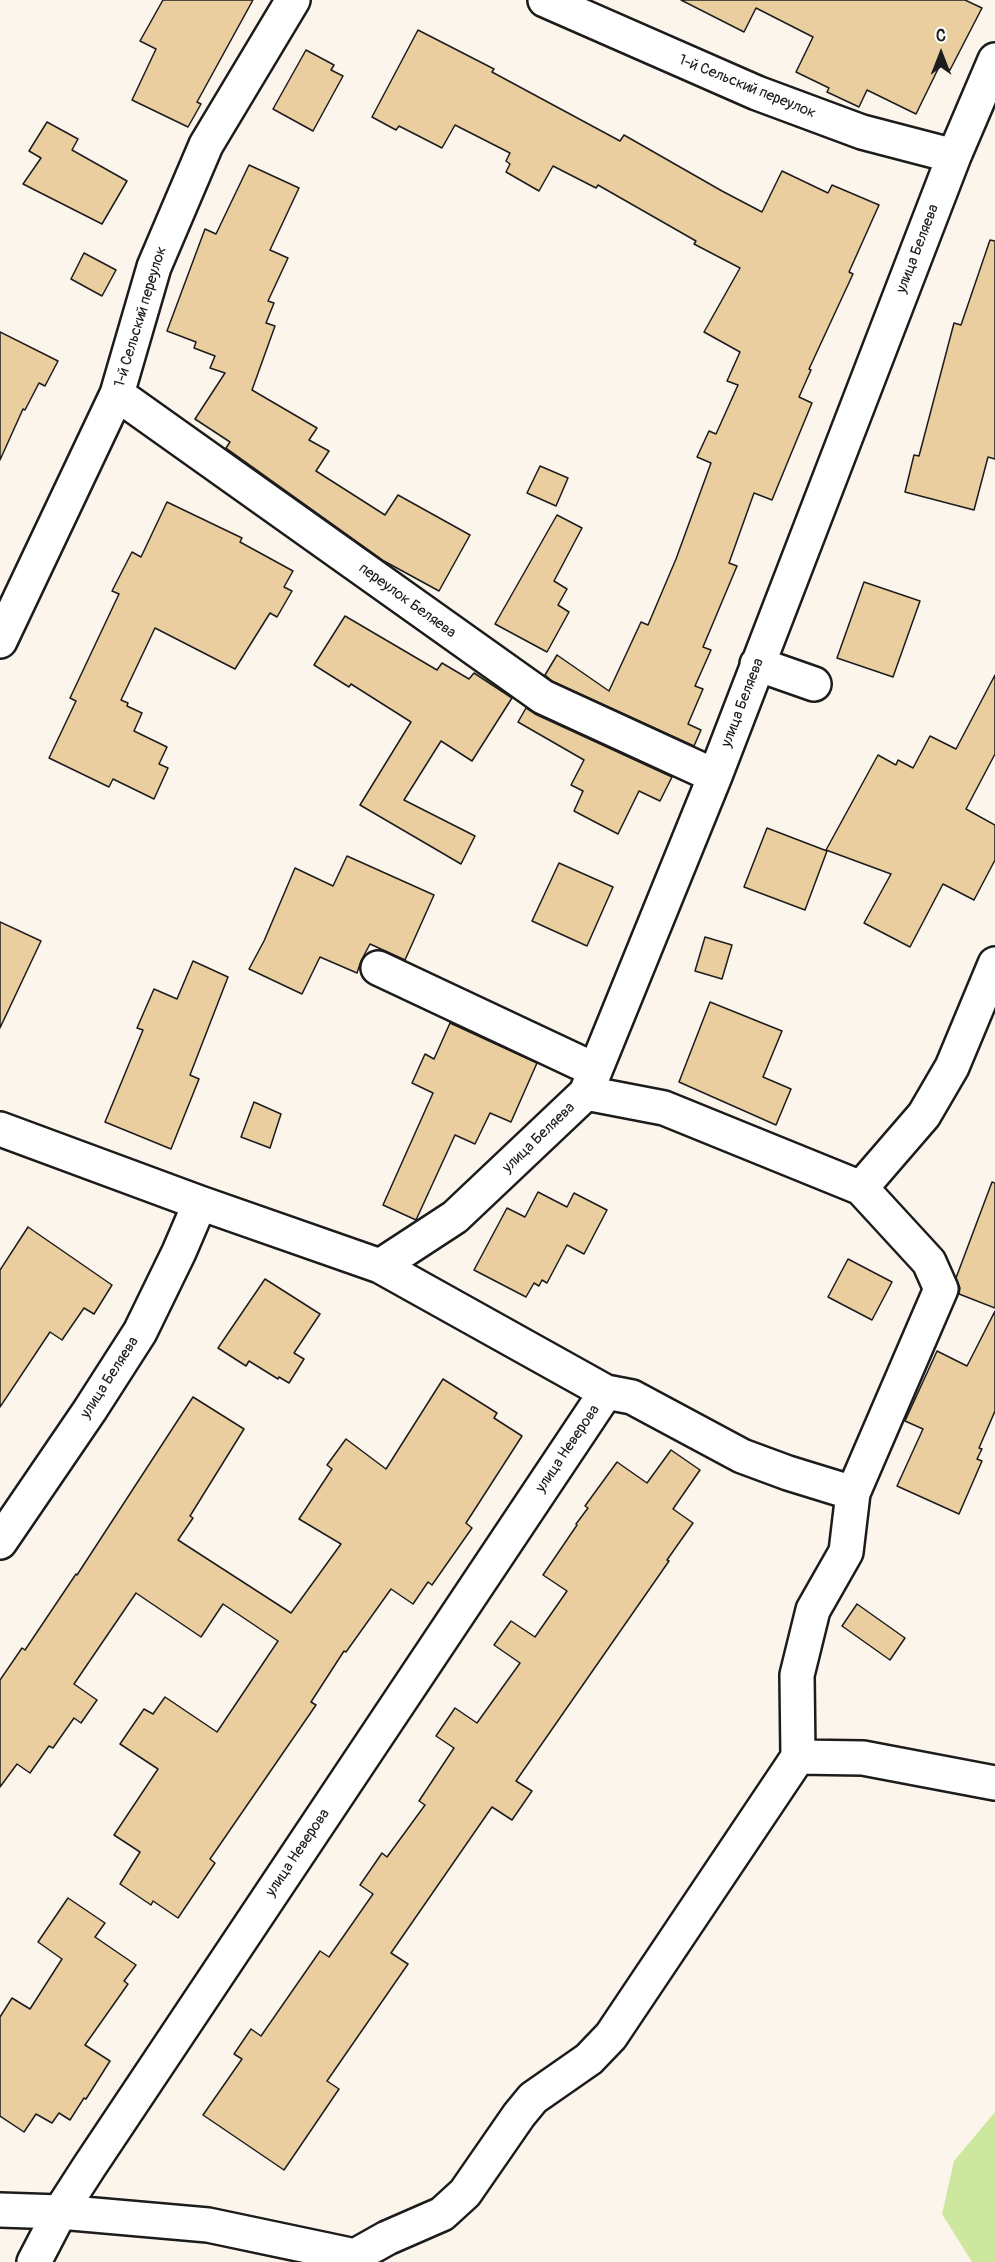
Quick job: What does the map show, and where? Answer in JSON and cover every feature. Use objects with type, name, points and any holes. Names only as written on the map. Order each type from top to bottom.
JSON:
[{"type":"street","name":"1-й Сельский переулок","points":[[0,641],[117,394],[154,267],[206,145],[293,0]]},
{"type":"street","name":"1-й Сельский переулок","points":[[545,0],[757,93],[862,132],[954,156]]},
{"type":"street","name":"улица Беляева","points":[[380,1266],[455,1217],[590,1082],[715,777],[954,156],[995,60]]},
{"type":"street","name":"переулок Беляева","points":[[117,394],[543,698],[715,777]]},
{"type":"street","points":[[757,664],[814,684]]},
{"type":"street","points":[[861,1188],[924,1115],[952,1067],[995,966]]},
{"type":"street","points":[[0,2210],[60,2212],[208,2225],[355,2256],[387,2238],[442,2214],[465,2193],[533,2097],[589,2059],[611,2036],[798,1757],[797,1675],[813,1610],[846,1552],[853,1493],[941,1289],[929,1262],[861,1188],[664,1108],[590,1082],[378,968]]},
{"type":"street","points":[[0,1129],[380,1266],[606,1392]]},
{"type":"street","name":"улица Беляева","points":[[0,1542],[140,1332],[200,1203]]},
{"type":"street","name":"улица Неверова","points":[[34,2262],[60,2212],[606,1392],[632,1397],[742,1456],[853,1493]]},
{"type":"street","points":[[798,1757],[863,1758],[995,1783]]},
{"type":"green space","points":[[995,2112],[995,2262],[972,2262],[942,2214],[954,2161]]},
{"type":"building","points":[[163,0],[253,0],[197,102],[201,104],[188,127],[132,100],[156,49],[140,41]]},
{"type":"building","points":[[681,0],[965,0],[982,8],[950,70],[940,65],[916,114],[867,90],[859,107],[827,92],[829,88],[796,72],[813,37],[756,8],[744,32]]},
{"type":"building","points":[[418,30],[494,69],[492,72],[620,141],[624,135],[762,212],[782,171],[828,193],[832,185],[879,205],[849,272],[853,274],[809,369],[811,370],[799,397],[812,403],[772,500],[754,493],[729,563],[737,566],[703,647],[711,650],[695,686],[703,689],[688,724],[701,730],[694,746],[552,681],[545,675],[557,655],[609,691],[641,622],[648,625],[676,559],[711,463],[697,457],[709,431],[716,434],[738,385],[727,381],[740,352],[704,332],[740,268],[694,244],[696,241],[598,185],[596,188],[553,166],[539,191],[506,172],[510,164],[506,161],[510,153],[455,125],[442,148],[399,126],[396,130],[372,117]]},
{"type":"building","points":[[306,50],[334,65],[331,70],[343,76],[313,131],[273,109]]},
{"type":"building","points":[[47,122],[78,139],[72,150],[127,181],[102,224],[23,184],[41,158],[29,151]]},
{"type":"building","points":[[249,165],[299,188],[270,250],[288,258],[268,301],[274,303],[266,323],[275,326],[252,390],[317,428],[309,440],[329,451],[316,471],[385,515],[398,495],[470,535],[439,591],[384,561],[226,448],[230,442],[195,419],[225,373],[210,368],[215,356],[194,348],[196,342],[167,331],[205,229],[216,234]]},
{"type":"building","points":[[990,240],[995,241],[995,459],[988,457],[974,510],[905,492],[914,455],[919,456],[954,323],[961,325]]},
{"type":"building","points":[[84,253],[116,270],[102,296],[71,279]]},
{"type":"building","points":[[0,332],[58,361],[45,386],[39,383],[25,410],[23,409],[0,460]]},
{"type":"building","points":[[540,466],[568,478],[556,506],[527,493]]},
{"type":"building","points":[[167,502],[242,538],[240,542],[293,571],[284,587],[292,591],[277,617],[270,613],[235,669],[155,628],[121,700],[128,703],[127,706],[142,713],[134,731],[167,747],[159,764],[168,768],[154,799],[113,779],[109,787],[49,758],[76,701],[70,698],[119,594],[112,591],[132,552],[141,557]]},
{"type":"building","points":[[557,515],[582,528],[554,581],[567,589],[558,605],[569,612],[547,652],[495,624]]},
{"type":"building","points":[[864,582],[920,601],[893,677],[837,658]]},
{"type":"building","points":[[345,616],[437,670],[442,663],[469,679],[474,673],[512,698],[472,761],[441,741],[404,800],[475,836],[461,864],[360,805],[411,722],[351,684],[349,687],[314,665]]},
{"type":"building","points":[[995,675],[995,754],[966,809],[995,825],[995,860],[974,900],[943,884],[910,947],[864,923],[891,874],[826,850],[878,755],[896,765],[898,760],[913,768],[930,736],[956,749]]},
{"type":"building","points":[[526,708],[672,777],[660,801],[639,791],[618,834],[574,811],[583,791],[571,785],[584,760],[518,722]]},
{"type":"building","points":[[767,828],[827,851],[805,910],[744,887]]},
{"type":"building","points":[[347,856],[434,895],[405,960],[370,944],[357,973],[320,957],[302,994],[249,969],[264,941],[295,868],[333,886]]},
{"type":"building","points":[[559,863],[613,887],[587,946],[532,921]]},
{"type":"building","points":[[0,922],[41,941],[0,1028]]},
{"type":"building","points":[[705,937],[732,945],[722,979],[695,971]]},
{"type":"building","points":[[193,961],[228,977],[190,1075],[199,1079],[171,1149],[105,1122],[143,1030],[137,1028],[154,989],[177,999]]},
{"type":"building","points":[[710,1002],[782,1031],[763,1077],[791,1089],[776,1125],[679,1082]]},
{"type":"building","points":[[450,1023],[537,1063],[511,1122],[490,1113],[475,1144],[455,1135],[416,1220],[383,1205],[433,1093],[412,1083],[425,1054],[434,1059]]},
{"type":"building","points":[[254,1102],[281,1114],[270,1148],[241,1137]]},
{"type":"building","points":[[992,1182],[995,1183],[995,1308],[959,1294],[960,1288],[956,1278]]},
{"type":"building","points":[[538,1192],[567,1207],[574,1193],[607,1210],[584,1254],[567,1245],[547,1283],[542,1280],[539,1286],[534,1283],[526,1297],[474,1270],[507,1208],[525,1217]]},
{"type":"building","points":[[28,1227],[112,1285],[94,1314],[84,1308],[62,1340],[50,1332],[0,1407],[0,1270]]},
{"type":"building","points":[[848,1259],[892,1282],[872,1320],[828,1297]]},
{"type":"building","points":[[265,1279],[320,1314],[294,1353],[304,1359],[289,1383],[249,1361],[246,1366],[218,1348]]},
{"type":"building","points":[[995,1311],[995,1411],[979,1448],[982,1449],[977,1459],[982,1461],[959,1514],[897,1486],[923,1429],[905,1421],[937,1351],[967,1366]]},
{"type":"building","points":[[443,1379],[497,1413],[494,1418],[522,1436],[466,1523],[472,1528],[432,1585],[428,1582],[413,1604],[391,1589],[346,1652],[344,1651],[311,1702],[316,1705],[210,1859],[215,1863],[178,1918],[153,1901],[151,1905],[120,1884],[140,1852],[114,1835],[158,1769],[120,1744],[144,1709],[153,1714],[165,1697],[217,1732],[278,1641],[223,1604],[201,1637],[136,1593],[74,1684],[97,1700],[81,1723],[74,1718],[53,1748],[49,1746],[30,1773],[17,1764],[0,1787],[0,1680],[22,1648],[25,1650],[77,1575],[193,1397],[244,1429],[190,1516],[193,1518],[178,1540],[291,1613],[341,1544],[299,1519],[332,1469],[327,1465],[346,1439],[386,1469]]},
{"type":"building","points":[[671,1450],[700,1470],[673,1509],[693,1523],[516,1781],[532,1791],[512,1820],[492,1807],[391,1953],[408,1964],[327,2081],[339,2089],[284,2170],[203,2115],[242,2059],[234,2054],[251,2029],[261,2036],[320,1951],[329,1957],[373,1894],[360,1885],[382,1853],[387,1857],[425,1805],[419,1801],[454,1748],[436,1736],[455,1708],[477,1723],[520,1663],[494,1645],[511,1621],[535,1637],[567,1591],[543,1575],[588,1508],[585,1506],[617,1462],[647,1483]]},
{"type":"building","points":[[857,1604],[905,1638],[890,1660],[842,1626]]},
{"type":"building","points":[[68,1898],[105,1923],[95,1937],[136,1965],[124,1981],[128,1984],[85,2045],[110,2061],[86,2099],[84,2098],[70,2120],[59,2113],[52,2123],[36,2114],[24,2132],[0,2116],[0,2017],[12,1998],[30,2009],[62,1959],[38,1942]]}]
